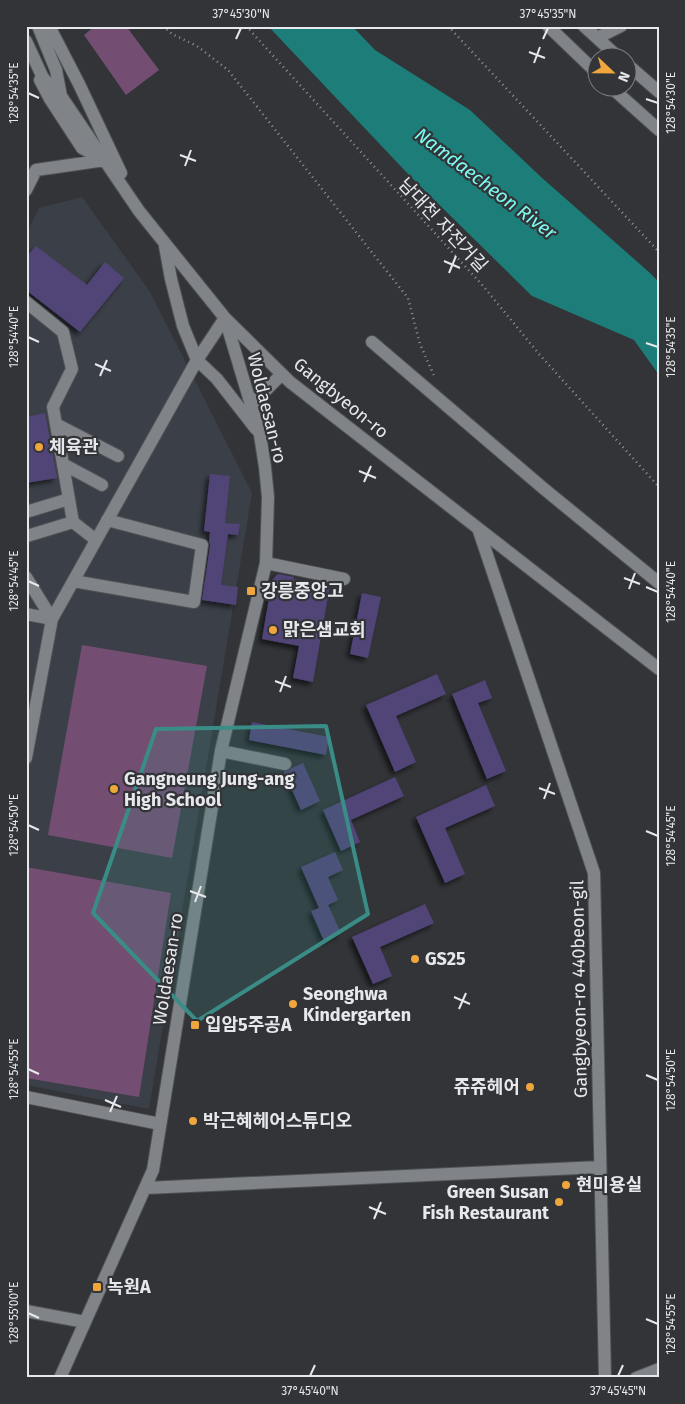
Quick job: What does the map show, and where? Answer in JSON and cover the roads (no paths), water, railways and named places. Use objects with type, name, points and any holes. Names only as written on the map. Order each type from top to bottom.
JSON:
[{"type":"street","name":"Gangbyeon-ro","points":[[38,26],[56,70],[61,96]]},
{"type":"street","points":[[49,26],[79,84],[139,211]]},
{"type":"street","points":[[548,26],[588,64]]},
{"type":"street","points":[[584,26],[608,48]]},
{"type":"street","points":[[597,38],[621,26]]},
{"type":"street","name":"Gangbyeon-ro","points":[[26,41],[43,78],[61,96],[139,211],[225,318],[298,388],[659,669]]},
{"type":"street","points":[[26,54],[50,99],[82,148],[105,160]]},
{"type":"street","points":[[638,74],[659,92]]},
{"type":"street","points":[[623,98],[659,130]]},
{"type":"street","points":[[26,190],[36,170],[105,160]]},
{"type":"street","points":[[165,245],[171,279],[183,326],[197,360],[217,379],[260,435]]},
{"type":"street","points":[[26,302],[63,332],[72,369],[53,408],[73,522],[96,540]]},
{"type":"street","points":[[26,758],[52,618],[197,360],[225,318]]},
{"type":"street","name":"Woldaesan-ro","points":[[60,1378],[153,1170],[222,752],[266,563],[268,496],[266,467],[260,435],[225,318]]},
{"type":"street","points":[[372,342],[659,584]]},
{"type":"street","points":[[251,405],[282,374]]},
{"type":"street","points":[[56,424],[118,456]]},
{"type":"street","points":[[63,464],[102,485]]},
{"type":"street","points":[[26,512],[69,499]]},
{"type":"street","points":[[73,581],[194,602],[202,545],[107,520]]},
{"type":"street","points":[[27,536],[73,522]]},
{"type":"street","name":"Gangbyeon-ro 440beon-gil","points":[[478,528],[594,873],[605,1378]]},
{"type":"street","points":[[266,563],[344,579]]},
{"type":"street","points":[[26,577],[52,618]]},
{"type":"street","points":[[26,614],[52,618]]},
{"type":"street","points":[[222,752],[285,764]]},
{"type":"street","points":[[26,1097],[160,1124]]},
{"type":"street","points":[[145,1188],[600,1167]]},
{"type":"street","points":[[26,1311],[85,1322]]},
{"type":"street","points":[[636,1378],[659,1369]]},
{"type":"water","name":"Namdaecheon River","points":[[268,26],[352,26],[375,50],[470,110],[541,177],[659,282],[659,375],[634,340],[532,296],[409,175]]},
{"type":"place","name":"체육관","points":[[39,447]]},
{"type":"place","name":"강릉중앙고","points":[[251,591]]},
{"type":"place","name":"맑은샘교회","points":[[273,630]]},
{"type":"place","name":"Gangneung Jung-ang High School","points":[[114,789]]},
{"type":"place","name":"GS25","points":[[415,959]]},
{"type":"place","name":"Seonghwa Kindergarten","points":[[293,1004]]},
{"type":"place","name":"입암5주공A","points":[[195,1025]]},
{"type":"place","name":"쥬쥬헤어","points":[[530,1087]]},
{"type":"place","name":"박근혜헤어스튜디오","points":[[193,1121]]},
{"type":"place","name":"현미용실","points":[[566,1185]]},
{"type":"place","name":"Green Susan Fish Restaurant","points":[[559,1202]]},
{"type":"place","name":"녹원A","points":[[97,1287]]}]
